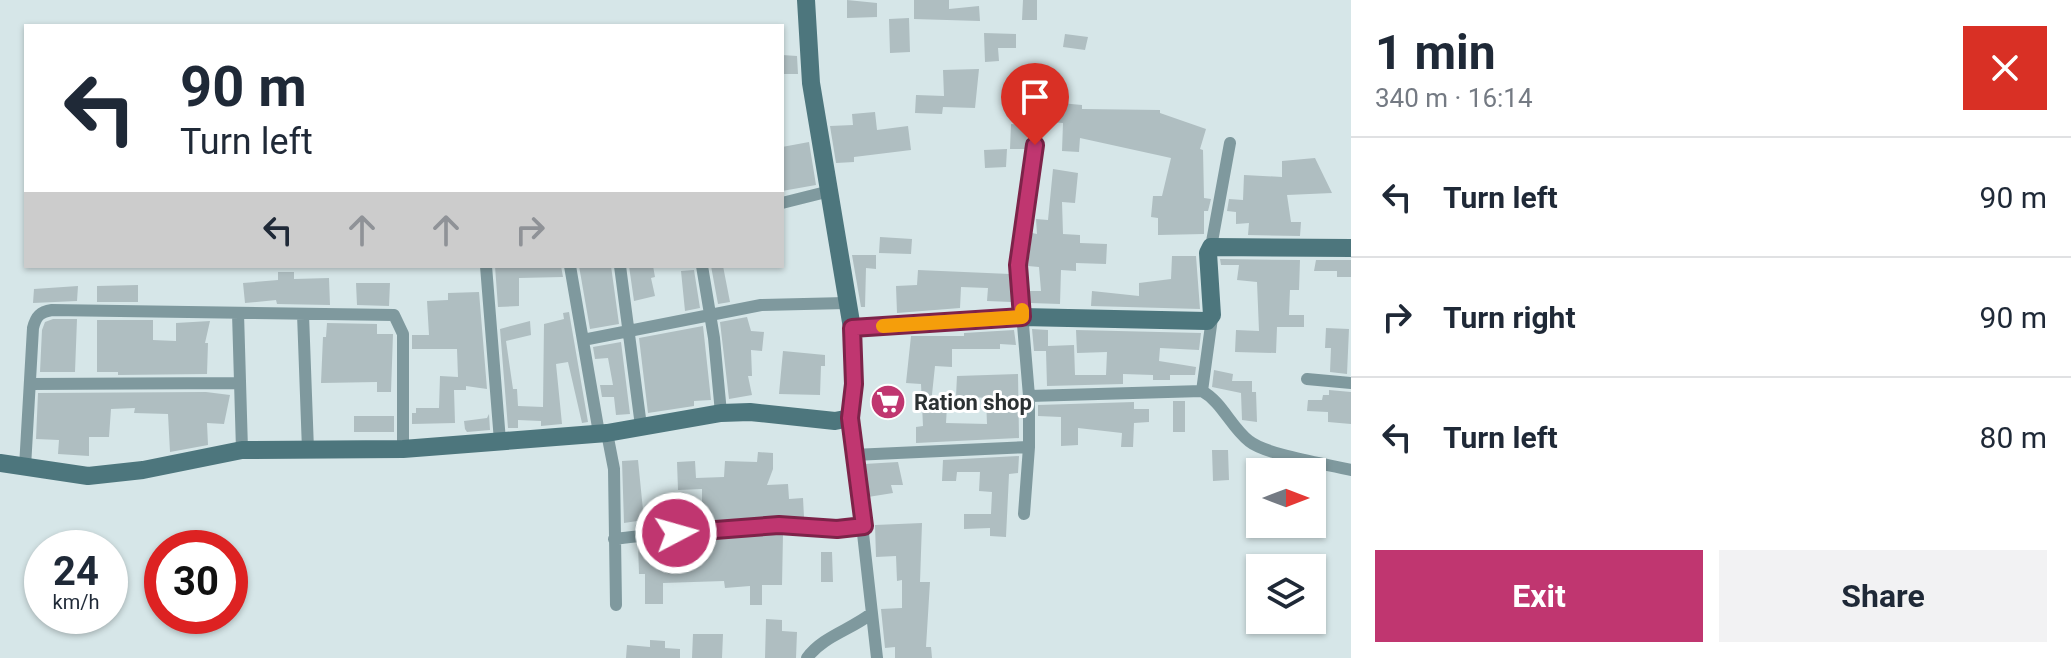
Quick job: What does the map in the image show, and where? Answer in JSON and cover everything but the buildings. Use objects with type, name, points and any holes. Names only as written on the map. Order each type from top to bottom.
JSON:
[{"type":"street","points":[[806,0],[811,83],[852,328],[854,384],[850,418],[859,526],[877,658]]},
{"type":"street","points":[[1024,514],[1029,396],[1018,265],[1041,102]]},
{"type":"street","points":[[1202,391],[1212,318],[1208,253],[1230,143]]},
{"type":"street","points":[[784,202],[830,191]]},
{"type":"street","points":[[1211,247],[1351,248]]},
{"type":"street","points":[[486,268],[500,441]]},
{"type":"street","points":[[570,268],[583,340],[614,469],[616,605]]},
{"type":"street","points":[[620,268],[641,426]]},
{"type":"street","points":[[702,268],[711,315],[721,413]]},
{"type":"street","points":[[583,340],[761,305],[846,303]]},
{"type":"street","points":[[25,467],[33,328],[35,318],[42,312],[394,315],[403,334],[403,449]]},
{"type":"street","points":[[238,313],[242,450]]},
{"type":"street","points":[[303,314],[308,450]]},
{"type":"street","points":[[852,328],[1022,317],[1202,321],[1212,318]]},
{"type":"street","points":[[1307,379],[1351,383]]},
{"type":"street","points":[[30,384],[240,383]]},
{"type":"street","points":[[1029,396],[1202,391],[1212,398],[1239,433],[1254,445],[1351,470]]},
{"type":"street","points":[[0,463],[88,476],[143,470],[242,450],[403,449],[500,441],[606,438],[641,426],[721,413],[750,412],[835,421],[850,418]]},
{"type":"street","points":[[853,455],[1029,447]]},
{"type":"street","points":[[614,539],[738,526],[837,529],[859,526]]},
{"type":"street","points":[[807,658],[819,644],[857,625],[872,613]]},
{"type":"slow traffic","points":[[883,326],[1022,317],[1022,310]]},
{"type":"place","name":"Ration shop","points":[[888,402]]},
{"type":"route","points":[[676,533],[738,526],[837,529],[864,526],[850,418],[854,384],[852,328],[1022,317],[1018,265],[1035,145]]}]
